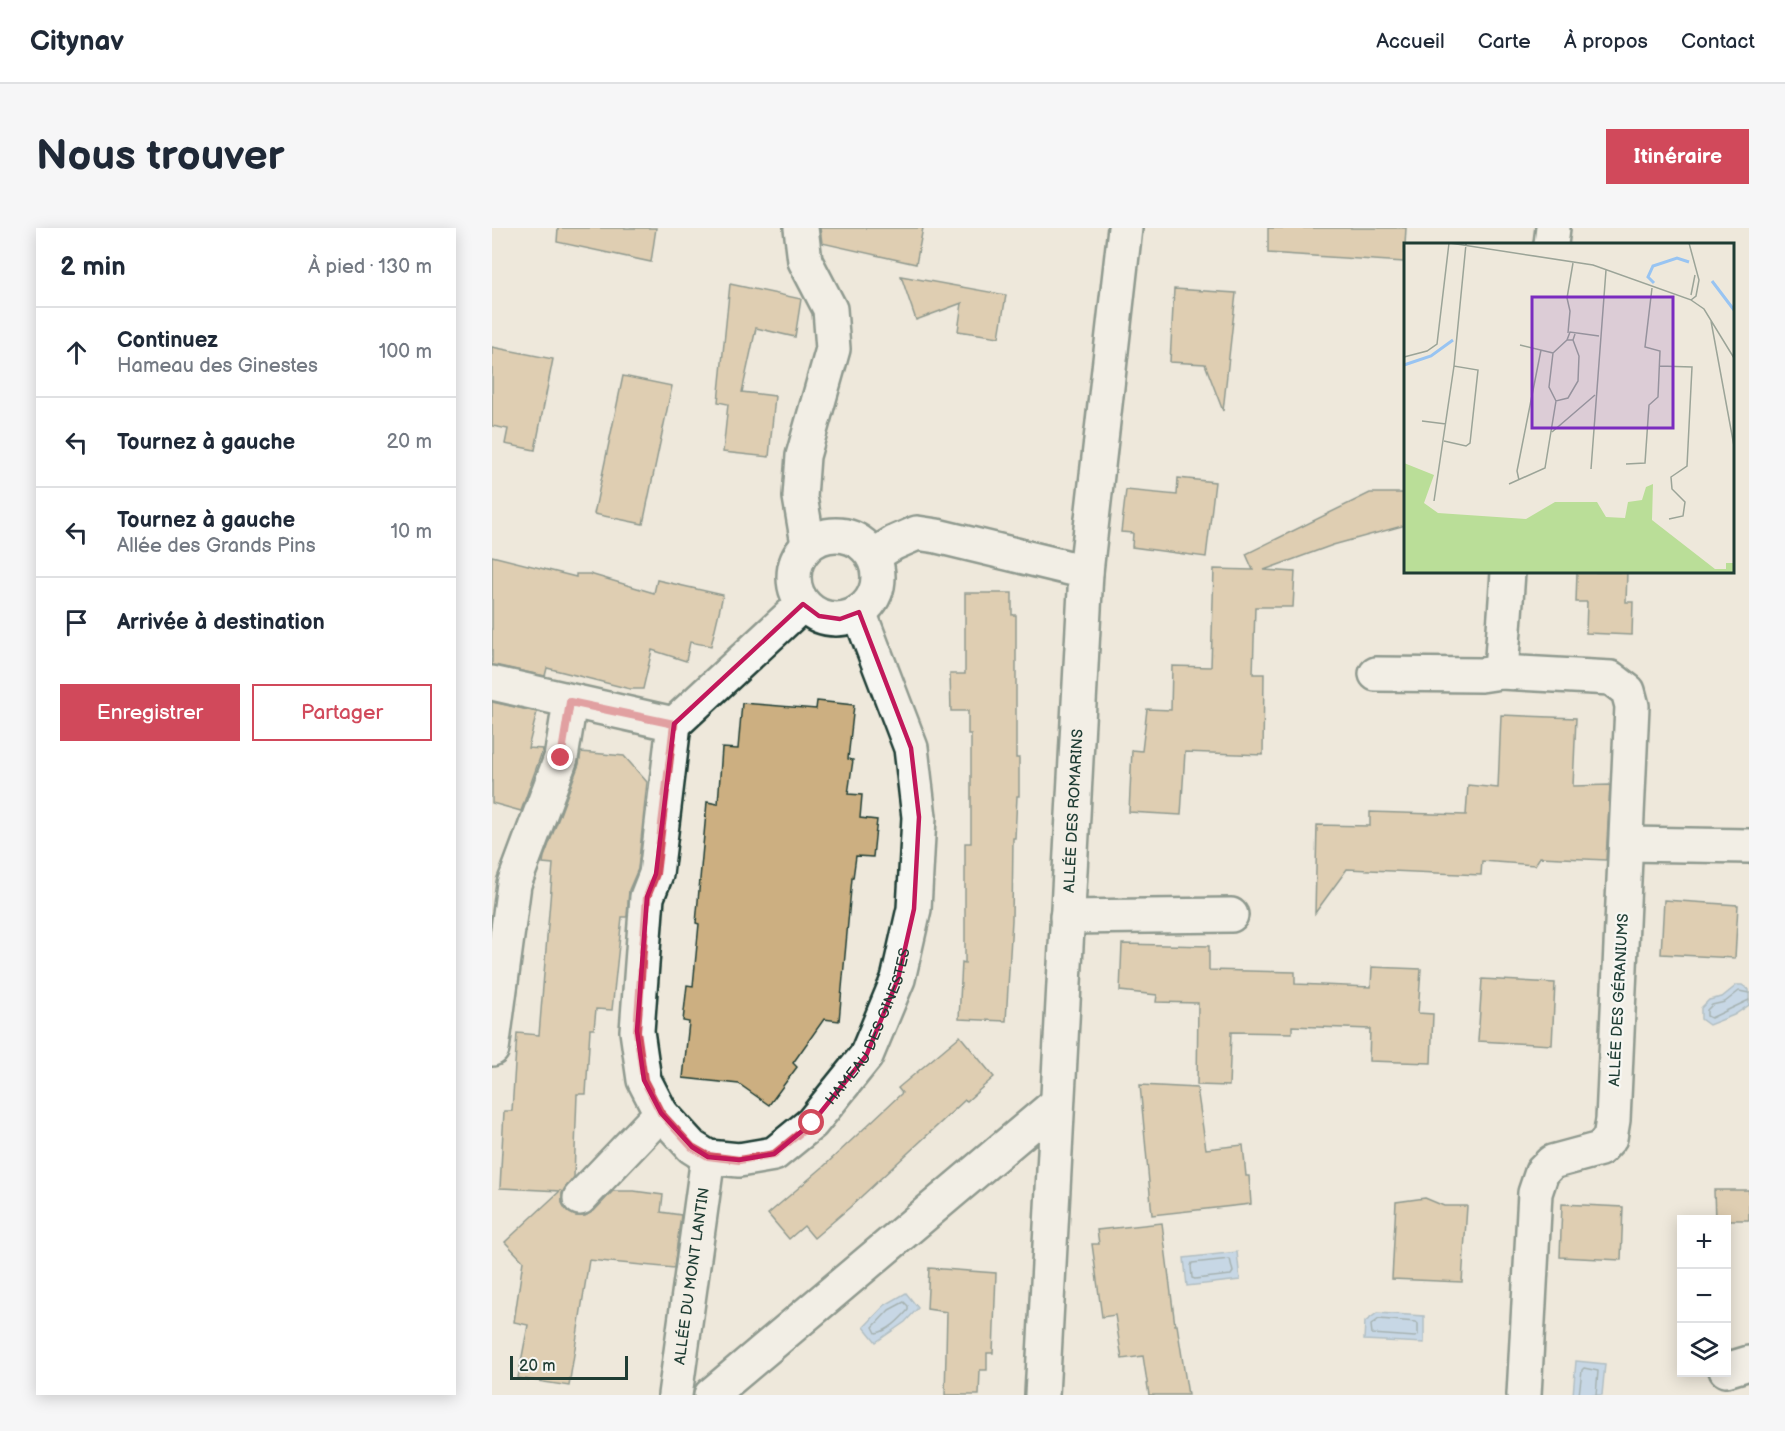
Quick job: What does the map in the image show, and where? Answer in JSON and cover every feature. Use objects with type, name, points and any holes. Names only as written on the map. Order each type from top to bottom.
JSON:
[{"type":"street","points":[[801,228],[806,261],[830,309],[833,349],[803,456],[800,497],[808,544]]},
{"type":"street","name":"ALLÉE DES ROMARINS","points":[[1042,1395],[1086,572],[1125,228]]},
{"type":"street","points":[[1551,243],[1553,228]]},
{"type":"street","points":[[831,534],[855,539],[873,556],[878,576],[873,597],[859,612],[840,619],[819,616],[803,604],[794,584],[794,573],[795,562],[808,544],[831,534]]},
{"type":"street","points":[[873,556],[894,543],[917,534],[937,536],[1086,572]]},
{"type":"street","points":[[1501,672],[1508,573]]},
{"type":"street","points":[[492,683],[674,724],[803,604]]},
{"type":"street","name":"HAMEAU DES GINESTES","points":[[674,724],[656,874],[647,897],[637,1031],[644,1080],[661,1113],[692,1147],[708,1156],[739,1160],[774,1154],[812,1123],[866,1056],[898,980],[914,909],[919,817],[911,748],[859,612]]},
{"type":"street","name":"ALLÉE DES GÉRANIUMS","points":[[1376,674],[1481,675],[1501,672],[1611,678],[1628,691],[1632,706],[1613,1120],[1610,1137],[1600,1149],[1552,1162],[1542,1172],[1535,1193],[1524,1395]]},
{"type":"street","points":[[492,1049],[514,884],[561,758],[570,702]]},
{"type":"street","points":[[1627,844],[1749,846]]},
{"type":"street","points":[[1067,916],[1231,915]]},
{"type":"street","points":[[711,1395],[1057,1103]]},
{"type":"street","points":[[580,1198],[661,1113]]},
{"type":"street","name":"ALLÉE DU MONT LANTIN","points":[[675,1395],[708,1156]]},
{"type":"street","points":[[1731,1369],[1749,1362]]},
{"type":"highlighted area","points":[[803,604],[819,616],[840,619],[859,612],[911,748],[919,817],[914,909],[898,979],[866,1056],[812,1123],[774,1154],[739,1160],[708,1157],[692,1147],[661,1113],[644,1080],[637,1031],[647,897],[656,874],[674,724]]},
{"type":"water","points":[[1737,985],[1742,985],[1749,990],[1749,1005],[1734,1015],[1709,1025],[1701,1019],[1701,1008],[1709,1000],[1722,997]]},
{"type":"water","points":[[1237,1252],[1240,1280],[1187,1286],[1184,1258]]},
{"type":"water","points":[[906,1293],[918,1308],[905,1322],[876,1342],[864,1327],[885,1305]]},
{"type":"water","points":[[1377,1313],[1424,1316],[1424,1343],[1364,1340],[1365,1322]]},
{"type":"water","points":[[1576,1361],[1605,1364],[1602,1395],[1573,1395]]},
{"type":"building","points":[[558,228],[656,228],[651,262],[557,242]]},
{"type":"building","points":[[820,228],[923,228],[916,264],[822,243]]},
{"type":"building","points":[[1268,228],[1406,228],[1404,262],[1268,253]]},
{"type":"building","points":[[901,276],[1006,295],[999,337],[958,331],[962,303],[916,320]]},
{"type":"building","points":[[730,284],[801,299],[795,337],[756,328],[742,392],[775,396],[769,457],[723,452],[728,404],[718,402]]},
{"type":"building","points":[[1174,289],[1236,293],[1223,411],[1205,364],[1170,362]]},
{"type":"building","points":[[492,347],[553,359],[535,450],[505,444],[508,429],[492,426]]},
{"type":"building","points":[[623,376],[672,386],[643,524],[594,514]]},
{"type":"building","points":[[1178,478],[1215,482],[1206,557],[1132,547],[1133,533],[1121,532],[1126,490],[1177,495]]},
{"type":"building","points":[[1370,493],[1404,493],[1404,526],[1333,545],[1264,570],[1295,572],[1293,607],[1255,607],[1253,674],[1264,674],[1263,755],[1185,752],[1181,815],[1129,812],[1132,750],[1142,751],[1147,709],[1171,710],[1172,666],[1211,667],[1214,569],[1253,570],[1246,554]]},
{"type":"building","points":[[492,556],[576,577],[576,574],[590,574],[654,593],[657,580],[723,595],[711,646],[690,642],[686,661],[652,650],[643,689],[630,689],[547,668],[545,676],[492,665]]},
{"type":"building","points":[[1577,573],[1627,573],[1626,602],[1633,602],[1632,635],[1586,633],[1587,602],[1576,602]]},
{"type":"building","points":[[965,593],[1012,593],[1012,615],[1016,615],[1016,758],[1019,758],[1019,796],[1017,796],[1015,838],[1013,838],[1012,920],[1006,1021],[959,1019],[962,962],[965,963],[965,843],[971,843],[971,734],[968,734],[968,711],[951,711],[950,674],[965,674]]},
{"type":"building","points":[[817,701],[854,705],[848,759],[853,760],[848,794],[862,795],[860,818],[877,820],[873,857],[856,856],[839,1021],[824,1019],[793,1063],[797,1067],[769,1105],[739,1084],[683,1078],[689,1022],[683,1021],[687,985],[693,986],[707,802],[718,804],[722,748],[738,749],[742,703],[816,709]]},
{"type":"building","points":[[492,702],[537,712],[528,748],[543,749],[521,811],[492,803]]},
{"type":"building","points":[[1501,715],[1576,718],[1573,786],[1610,785],[1606,860],[1540,857],[1535,865],[1482,861],[1481,875],[1347,869],[1315,913],[1317,825],[1370,826],[1370,812],[1466,815],[1468,785],[1498,788]]},
{"type":"building","points":[[581,752],[624,756],[647,782],[638,869],[629,890],[627,917],[622,917],[612,1010],[596,1009],[594,1029],[590,1029],[586,1094],[577,1094],[574,1177],[562,1193],[562,1203],[568,1212],[576,1216],[585,1216],[594,1211],[613,1191],[634,1191],[663,1195],[661,1212],[681,1215],[674,1268],[589,1260],[569,1386],[518,1378],[528,1325],[514,1322],[523,1261],[505,1242],[560,1191],[500,1188],[504,1111],[512,1111],[517,1033],[539,1035],[553,864],[543,863],[544,857],[579,764]]},
{"type":"building","points":[[1664,900],[1738,905],[1735,958],[1661,954]]},
{"type":"building","points":[[1122,944],[1209,946],[1209,970],[1295,972],[1295,984],[1371,987],[1372,967],[1421,969],[1418,1013],[1433,1014],[1431,1063],[1369,1061],[1370,1029],[1292,1026],[1292,1033],[1231,1032],[1229,1086],[1197,1085],[1198,1003],[1156,1002],[1157,995],[1120,991]]},
{"type":"building","points":[[1482,979],[1555,983],[1552,1045],[1478,1041]]},
{"type":"building","points":[[960,1036],[994,1077],[967,1101],[965,1100],[814,1238],[804,1226],[789,1239],[768,1214],[823,1167],[902,1093],[898,1088]]},
{"type":"building","points":[[1140,1085],[1197,1088],[1206,1149],[1243,1145],[1251,1204],[1152,1215]]},
{"type":"building","points":[[1714,1190],[1749,1190],[1749,1220],[1731,1220],[1731,1215],[1715,1215]]},
{"type":"building","points":[[1425,1198],[1444,1206],[1467,1206],[1462,1282],[1392,1279],[1396,1202]]},
{"type":"building","points":[[1562,1204],[1623,1207],[1621,1260],[1560,1257]]},
{"type":"building","points":[[1162,1223],[1175,1325],[1177,1325],[1188,1395],[1149,1395],[1143,1356],[1122,1359],[1115,1315],[1102,1317],[1092,1244],[1099,1244],[1097,1230]]},
{"type":"building","points":[[929,1268],[996,1273],[993,1353],[987,1353],[987,1370],[980,1370],[979,1395],[945,1395],[947,1312],[927,1309]]},
{"type":"route","points":[[561,758],[570,702],[674,724],[656,874],[647,897],[637,1031],[644,1080],[661,1113],[692,1147],[708,1156],[739,1160],[774,1154],[812,1123]]}]
